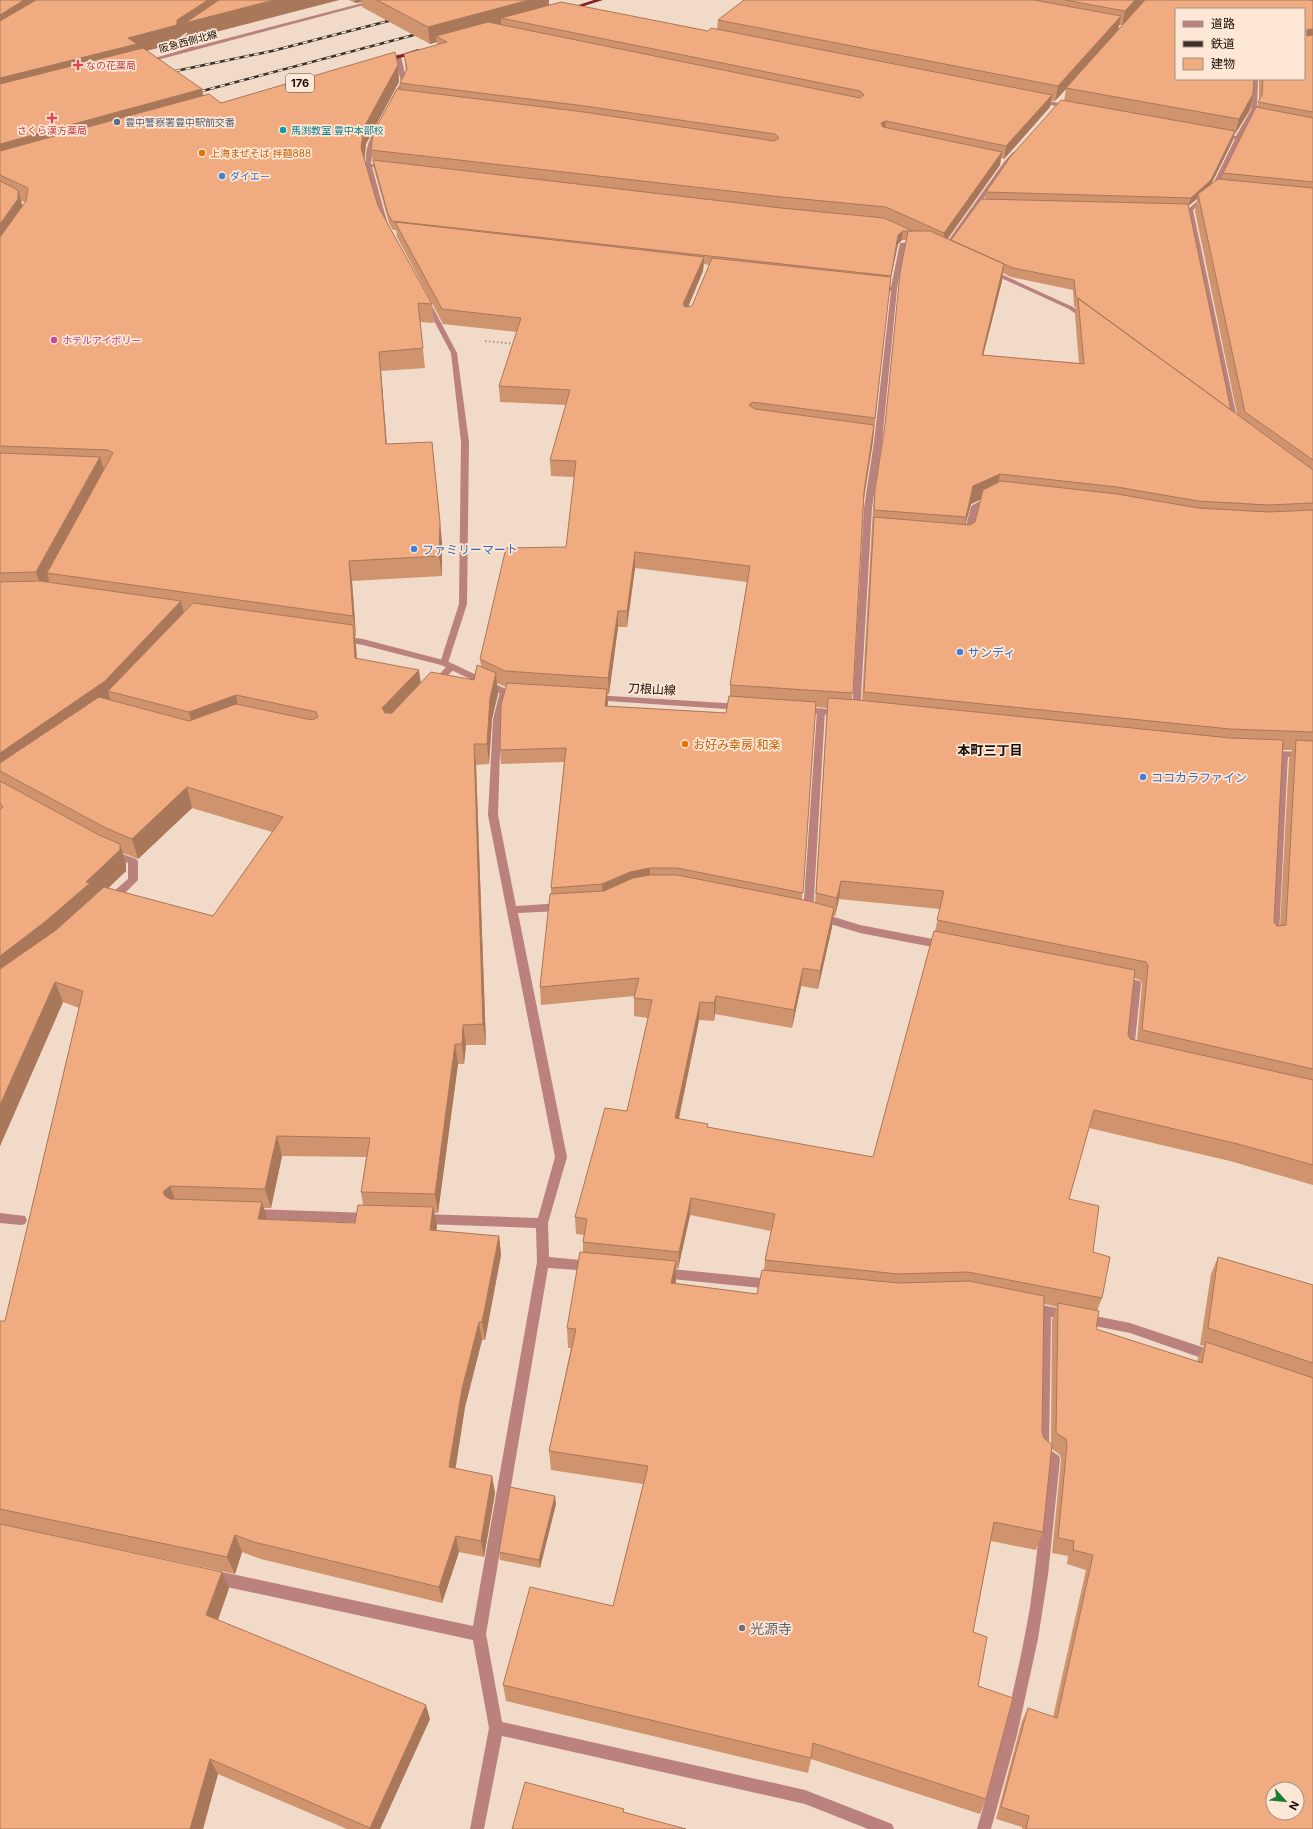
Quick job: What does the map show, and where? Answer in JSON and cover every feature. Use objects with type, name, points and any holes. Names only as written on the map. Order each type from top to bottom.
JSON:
[{"type":"highway","points":[[562,11],[600,0]]},
{"type":"highway","points":[[375,63],[421,50]]},
{"type":"street","name":"阪急西側北線","points":[[141,63],[380,0]]},
{"type":"street","points":[[576,7],[587,11]]},
{"type":"street","points":[[193,49],[183,39],[202,26]]},
{"type":"street","points":[[388,111],[399,98],[404,82],[398,56]]},
{"type":"street","points":[[1182,210],[1190,210],[1213,191],[1238,138],[1254,110],[1255,80]]},
{"type":"street","points":[[1052,111],[1062,99]]},
{"type":"street","points":[[1034,101],[1073,108]]},
{"type":"street","points":[[1249,119],[1256,120]]},
{"type":"street","points":[[381,125],[370,145],[368,165],[385,224],[390,233]]},
{"type":"street","points":[[1214,134],[1238,138]]},
{"type":"street","points":[[952,253],[942,249],[977,204],[1006,163],[1022,145]]},
{"type":"street","points":[[998,161],[1006,163]]},
{"type":"street","points":[[368,165],[391,168]]},
{"type":"street","points":[[1213,191],[1221,192]]},
{"type":"street","points":[[977,204],[985,204]]},
{"type":"street","points":[[1190,210],[1236,431],[1224,422]]},
{"type":"street","points":[[798,710],[860,714],[871,531],[868,508],[874,438],[894,289],[902,244],[926,243],[912,236]]},
{"type":"street","points":[[987,269],[1071,308],[1089,322]]},
{"type":"street","points":[[871,286],[894,289]]},
{"type":"street","points":[[421,292],[454,353],[465,442],[463,604],[447,665],[430,690]]},
{"type":"street","points":[[959,538],[967,539],[975,506],[997,495]]},
{"type":"street","points":[[332,638],[363,642],[447,665],[504,692],[528,694]]},
{"type":"street","points":[[477,1829],[496,1728],[479,1634],[543,1262],[542,1223],[561,1157],[493,815],[496,719],[504,692]]},
{"type":"street","name":"刀根山線","points":[[583,697],[750,707]]},
{"type":"street","points":[[821,711],[804,913],[860,929],[952,947]]},
{"type":"street","points":[[1261,754],[1313,755]]},
{"type":"street","points":[[1274,940],[1283,754]]},
{"type":"street","points":[[102,848],[132,861],[133,880],[104,905]]},
{"type":"street","points":[[512,910],[574,906]]},
{"type":"street","points":[[1113,979],[1136,984],[1129,1052],[1137,1054]]},
{"type":"street","points":[[241,1214],[384,1218]]},
{"type":"street","points":[[0,1218],[20,1220]]},
{"type":"street","points":[[407,1219],[542,1223]]},
{"type":"street","points":[[543,1262],[605,1268]]},
{"type":"street","points":[[652,1272],[786,1286]]},
{"type":"street","points":[[1023,1306],[1130,1328],[1225,1360]]},
{"type":"street","points":[[984,1829],[1003,1767],[1027,1656],[1041,1575],[1054,1460],[1044,1452],[1045,1311]]},
{"type":"street","points":[[201,1574],[479,1634]]},
{"type":"street","points":[[496,1728],[805,1797],[886,1829]]},
{"type":"path","points":[[446,339],[520,344]]},
{"type":"building","points":[[0,0],[24,0],[0,15]]},
{"type":"building","points":[[36,0],[208,0],[177,20],[177,25],[128,38],[137,44],[0,78],[0,21]]},
{"type":"building","points":[[219,0],[274,0],[185,23]]},
{"type":"building","points":[[377,0],[529,0],[428,27]]},
{"type":"building","points":[[744,0],[1034,0],[1121,16],[1058,86],[718,20]]},
{"type":"building","points":[[1065,0],[1135,0],[1125,11]]},
{"type":"building","points":[[1145,0],[1313,1],[1313,29],[1307,30],[1307,36],[1313,35],[1313,112],[1258,102],[1262,95],[1263,80],[1305,80],[1305,8],[1175,8],[1175,80],[1254,80],[1253,94],[1239,119],[1066,88]]},
{"type":"building","points":[[561,2],[708,31],[711,28],[1052,95],[1006,146],[886,121],[881,123],[883,127],[1002,152],[944,233],[886,207],[782,197],[371,150],[373,133],[397,89],[584,112],[774,141],[779,138],[775,134],[585,106],[400,83],[407,69],[404,54],[447,42],[436,36],[488,22],[860,98],[864,95],[860,91],[501,18]]},
{"type":"building","points":[[143,48],[202,89],[0,144],[0,84]]},
{"type":"building","points":[[395,52],[398,65],[364,127],[361,148],[378,206],[432,304],[418,303],[423,348],[379,352],[386,444],[432,442],[440,522],[439,556],[349,561],[353,616],[47,573],[113,453],[108,450],[0,446],[0,237],[26,201],[28,188],[0,175],[0,151],[209,94],[221,103]]},
{"type":"building","points":[[1061,100],[1235,131],[1211,180],[1191,198],[986,192],[1011,156]]},
{"type":"building","points":[[1256,107],[1313,118],[1313,182],[1223,173]]},
{"type":"building","points":[[373,160],[781,208],[884,218],[913,231],[903,231],[898,235],[891,276],[392,221],[388,214]]},
{"type":"building","points":[[1218,179],[1313,188],[1313,460],[1245,412],[1198,194]]},
{"type":"building","points":[[0,181],[18,190],[18,199],[0,224]]},
{"type":"building","points":[[981,199],[1188,204],[1231,410],[1076,297],[1074,280],[1013,268],[951,240]]},
{"type":"building","points":[[395,222],[704,257],[683,304],[685,307],[692,306],[712,258],[891,277],[875,418],[752,402],[749,405],[755,409],[874,425],[864,492],[853,693],[730,685],[750,566],[635,552],[627,611],[618,611],[608,678],[505,671],[480,659],[506,548],[566,547],[576,461],[550,460],[570,390],[499,386],[521,318],[442,309]]},
{"type":"building","points":[[908,231],[930,231],[1004,264],[982,355],[1084,364],[1078,298],[1313,470],[1313,503],[1268,505],[1198,501],[1117,487],[1000,474],[973,486],[966,517],[874,510],[875,490],[885,425],[900,273]]},
{"type":"building","points":[[0,453],[100,457],[36,572],[0,573]]},
{"type":"building","points":[[1001,481],[1117,494],[1198,508],[1268,512],[1313,510],[1313,732],[1230,729],[864,692],[874,517],[970,525],[975,522],[983,490]]},
{"type":"building","points":[[40,581],[181,601],[105,681],[0,753],[0,582]]},
{"type":"building","points":[[193,603],[353,625],[355,658],[419,670],[382,708],[385,713],[392,713],[431,672],[474,680],[477,665],[496,673],[490,698],[487,744],[474,744],[483,1024],[463,1025],[462,1044],[455,1044],[435,1194],[361,1192],[370,1138],[277,1136],[265,1189],[170,1186],[163,1192],[165,1196],[170,1199],[262,1202],[258,1219],[355,1223],[358,1205],[433,1207],[430,1230],[499,1236],[482,1322],[479,1322],[462,1389],[449,1467],[492,1476],[481,1541],[456,1536],[439,1587],[254,1542],[235,1535],[227,1557],[0,1509],[0,1321],[5,1321],[83,991],[55,982],[0,1105],[0,969],[56,930],[104,887],[213,916],[283,817],[187,787],[132,839],[106,828],[0,771],[0,763],[99,697],[189,721],[236,704],[312,720],[318,717],[316,712],[236,695],[189,712],[108,691]]},
{"type":"building","points":[[507,683],[607,689],[605,706],[726,713],[729,696],[816,702],[803,893],[677,868],[650,868],[630,872],[602,884],[551,888],[566,748],[500,750],[501,705]]},
{"type":"building","points":[[828,698],[1230,738],[1283,740],[1274,922],[1277,926],[1286,925],[1296,740],[1313,741],[1313,1069],[1142,1030],[1148,966],[1146,962],[937,920],[944,891],[841,881],[837,898],[816,893]]},
{"type":"building","points":[[0,781],[99,835],[120,844],[120,850],[86,882],[90,883],[46,921],[0,956],[0,809],[3,807],[0,803]]},
{"type":"building","points":[[650,875],[677,875],[809,901],[834,908],[820,971],[803,968],[794,1010],[716,996],[714,1003],[700,1002],[675,1118],[708,1124],[707,1127],[873,1157],[934,931],[1135,970],[1128,1034],[1130,1039],[1313,1080],[1313,1165],[1238,1144],[1094,1110],[1069,1199],[1099,1206],[1093,1252],[1110,1257],[1102,1298],[968,1272],[898,1274],[765,1260],[775,1214],[691,1198],[679,1252],[583,1242],[587,1219],[575,1217],[605,1108],[627,1111],[652,1000],[634,998],[639,978],[540,987],[550,894],[604,891],[633,878]]},
{"type":"building","points":[[580,1252],[676,1261],[671,1283],[757,1294],[762,1270],[899,1283],[969,1281],[1044,1296],[1042,1433],[1044,1438],[1052,1445],[1043,1532],[994,1522],[973,1632],[987,1637],[978,1686],[1013,1698],[986,1799],[813,1743],[811,1758],[503,1685],[530,1587],[613,1606],[648,1466],[549,1451],[576,1329],[567,1328]]},
{"type":"building","points":[[1218,1257],[1313,1285],[1313,1363],[1208,1328]]},
{"type":"building","points":[[1058,1303],[1099,1311],[1096,1329],[1202,1363],[1206,1342],[1313,1378],[1313,1829],[1026,1829],[1029,1816],[1001,1807],[1028,1708],[1057,1718],[1093,1555],[1073,1550],[1074,1541],[1058,1538],[1067,1445],[1066,1439],[1056,1433]]},
{"type":"building","points":[[510,1487],[555,1496],[539,1560],[499,1552]]},
{"type":"building","points":[[0,1524],[222,1572],[206,1615],[426,1705],[370,1828],[210,1759],[190,1829],[0,1829]]},
{"type":"building","points":[[525,1782],[624,1809],[623,1812],[686,1829],[512,1829]]},
{"type":"railway","points":[[166,73],[272,51],[400,18]]},
{"type":"railway","points":[[191,94],[425,32]]},
{"type":"place","name":"なの花薬局","points":[[78,65]]},
{"type":"place","name":"さくら漢方薬局","points":[[52,118]]},
{"type":"place","name":"豊中警察署豊中駅前交番","points":[[117,122]]},
{"type":"place","name":"馬渕教室 豊中本部校","points":[[283,130]]},
{"type":"place","name":"上海まぜそば 拌麺888","points":[[202,153]]},
{"type":"place","name":"ダイエー","points":[[222,176]]},
{"type":"place","name":"ホテルアイボリー","points":[[54,340]]},
{"type":"place","name":"ファミリーマート","points":[[414,549]]},
{"type":"place","name":"サンディ","points":[[960,652]]},
{"type":"place","name":"お好み幸房 和楽","points":[[685,744]]},
{"type":"place","name":"ココカラファイン","points":[[1143,777]]},
{"type":"place","name":"光源寺","points":[[742,1628]]},
{"type":"district","name":"本町三丁目","points":[[990,750]]}]
